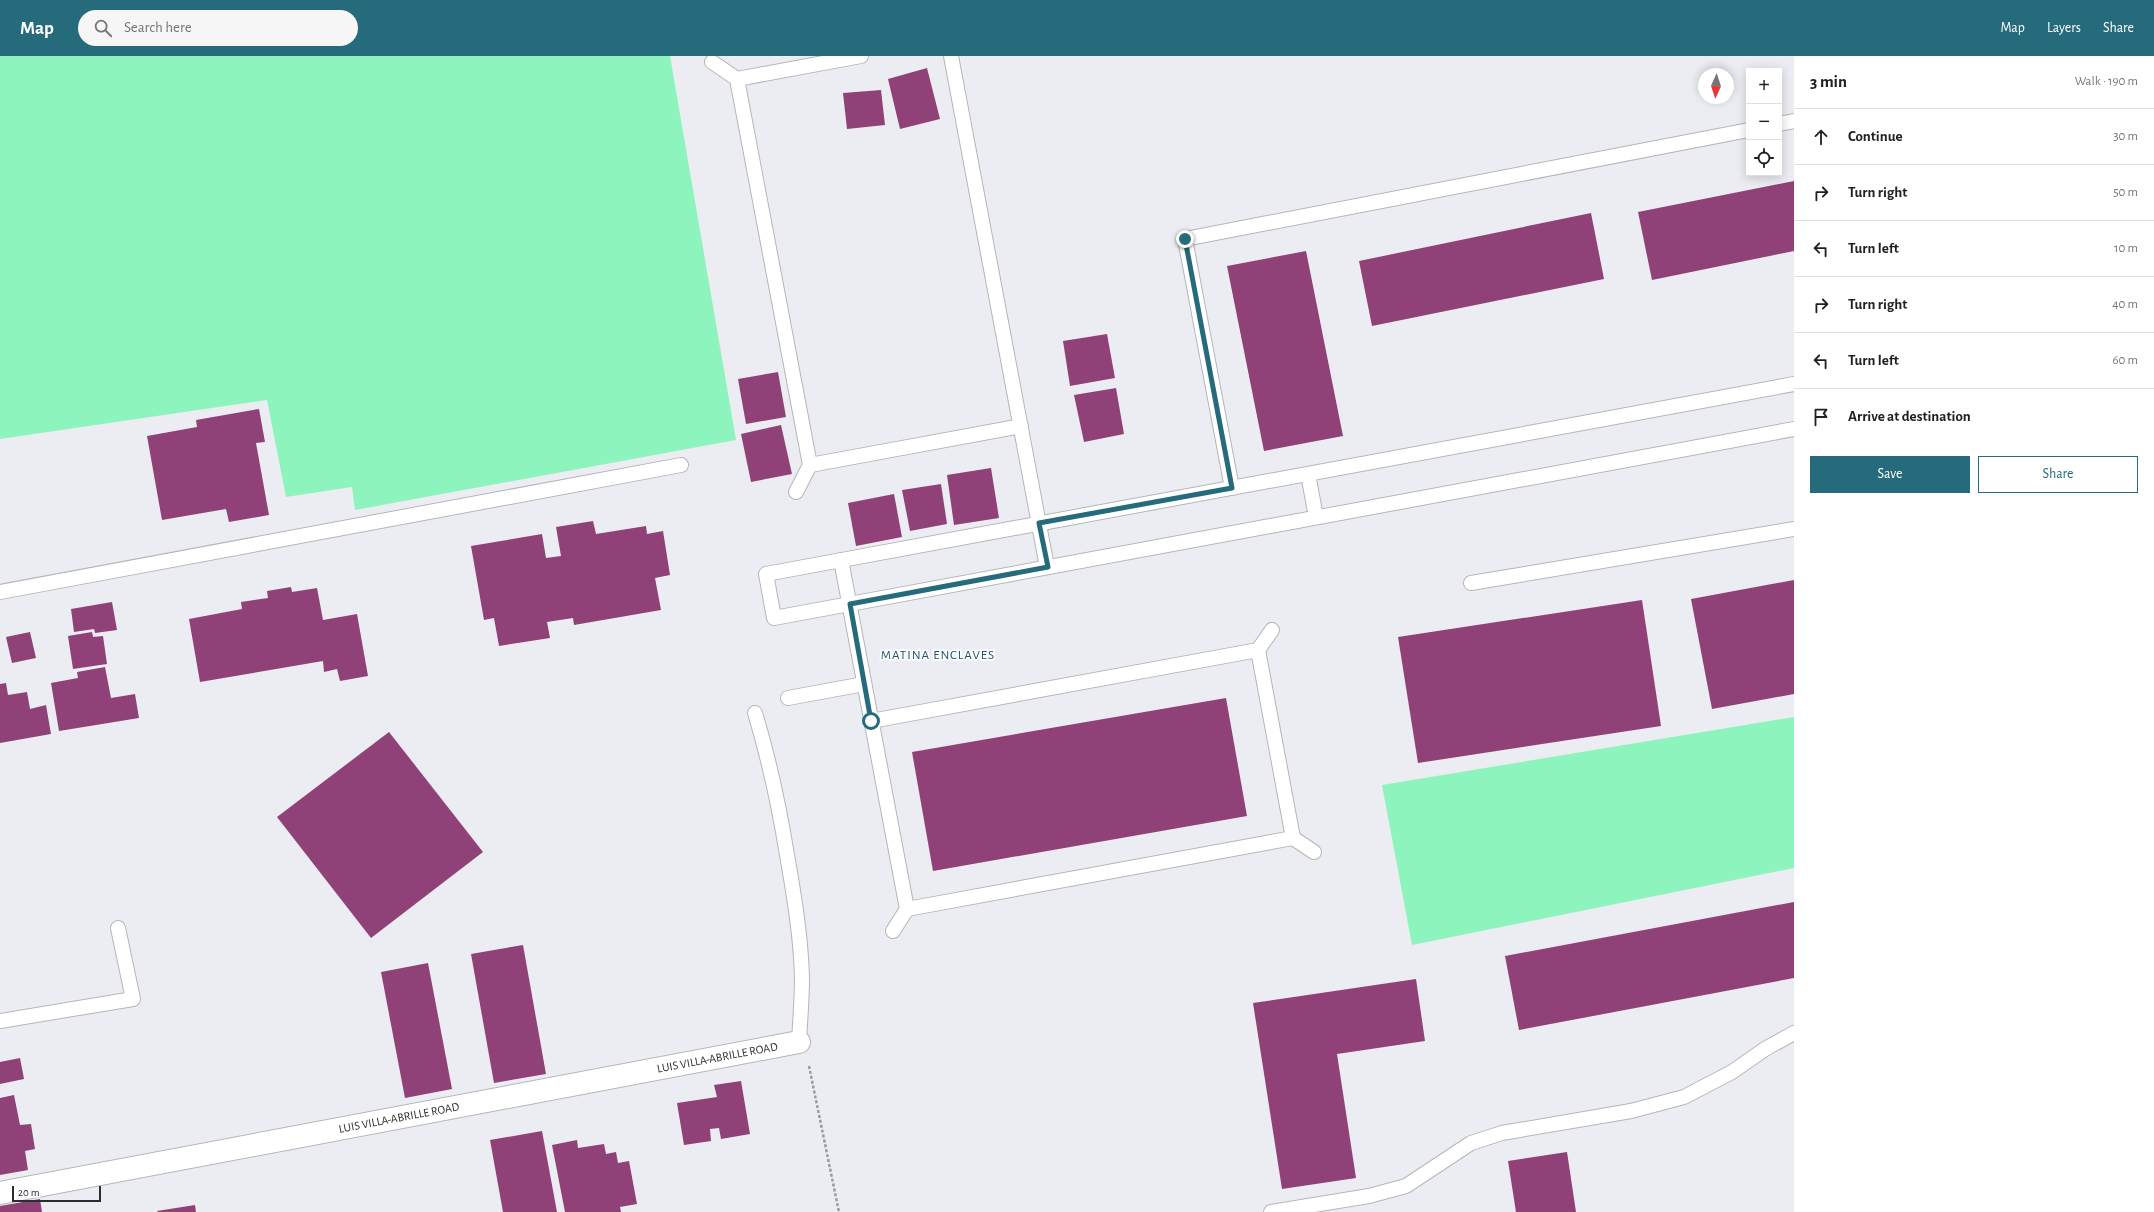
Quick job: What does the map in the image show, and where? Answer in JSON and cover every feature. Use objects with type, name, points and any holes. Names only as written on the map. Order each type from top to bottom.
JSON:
[{"type":"street","name":"LUIS VILLA-ABRILLE ROAD","points":[[0,1193],[799,1042]]},
{"type":"lane","points":[[712,62],[737,79],[862,56]]},
{"type":"lane","points":[[951,56],[1048,567]]},
{"type":"lane","points":[[737,79],[810,465],[796,492]]},
{"type":"lane","points":[[1782,123],[1794,121]]},
{"type":"lane","points":[[1232,488],[1185,239],[1746,131]]},
{"type":"lane","points":[[1794,384],[766,574],[774,618],[1794,429]]},
{"type":"lane","points":[[810,465],[1021,426]]},
{"type":"lane","points":[[0,592],[681,466]]},
{"type":"lane","points":[[1308,474],[1316,518]]},
{"type":"lane","points":[[1472,583],[1794,528]]},
{"type":"lane","points":[[841,560],[907,909],[893,931]]},
{"type":"lane","points":[[871,721],[1258,650],[1272,630]]},
{"type":"lane","points":[[1258,650],[1293,838]]},
{"type":"lane","points":[[788,698],[864,684]]},
{"type":"lane","points":[[755,712],[767,752],[794,890],[800,940],[802,978],[799,1042]]},
{"type":"lane","points":[[907,909],[1293,838],[1314,852]]},
{"type":"lane","points":[[0,1021],[133,999],[118,928]]},
{"type":"lane","points":[[1271,1212],[1368,1196],[1406,1186],[1471,1143],[1502,1133],[1631,1111],[1684,1097],[1732,1072],[1765,1049],[1794,1034]]},
{"type":"path","points":[[799,1042],[812,1077],[839,1212]]},
{"type":"green space","points":[[0,56],[670,56],[736,440],[355,510],[352,487],[286,497],[267,400],[0,439]]},
{"type":"green space","points":[[1794,717],[1794,868],[1412,945],[1382,785]]},
{"type":"building","points":[[927,68],[940,119],[900,129],[888,79]]},
{"type":"building","points":[[881,90],[885,125],[847,129],[843,93]]},
{"type":"building","points":[[1794,181],[1794,251],[1652,280],[1638,212]]},
{"type":"building","points":[[1591,213],[1604,279],[1372,326],[1359,261]]},
{"type":"building","points":[[1306,251],[1343,436],[1264,451],[1227,266]]},
{"type":"building","points":[[1107,334],[1115,378],[1070,386],[1063,341]]},
{"type":"building","points":[[778,372],[786,417],[746,424],[738,379]]},
{"type":"building","points":[[1116,388],[1124,434],[1084,442],[1074,395]]},
{"type":"building","points":[[259,409],[265,442],[256,443],[269,515],[229,522],[226,509],[162,520],[147,436],[197,427],[196,420]]},
{"type":"building","points":[[781,425],[792,474],[751,482],[741,434]]},
{"type":"building","points":[[991,468],[999,518],[954,525],[947,475]]},
{"type":"building","points":[[941,484],[947,524],[910,531],[902,490]]},
{"type":"building","points":[[894,494],[902,537],[856,546],[848,503]]},
{"type":"building","points":[[593,521],[596,534],[646,526],[647,534],[663,531],[670,575],[655,578],[661,610],[574,625],[573,618],[547,622],[550,638],[499,646],[494,618],[484,620],[471,546],[542,534],[546,558],[561,556],[556,527]]},
{"type":"building","points":[[1794,580],[1794,694],[1712,709],[1691,599]]},
{"type":"building","points":[[291,587],[292,592],[317,588],[323,620],[357,614],[368,676],[340,681],[337,669],[324,672],[323,661],[200,682],[189,619],[242,609],[241,602],[268,598],[267,591]]},
{"type":"building","points":[[1642,600],[1661,726],[1418,763],[1398,637]]},
{"type":"building","points":[[112,602],[117,630],[95,633],[94,629],[74,632],[71,609]]},
{"type":"building","points":[[30,632],[36,658],[12,663],[6,637]]},
{"type":"building","points":[[92,632],[93,637],[103,636],[107,664],[73,669],[68,636]]},
{"type":"building","points":[[105,667],[111,698],[135,694],[139,718],[59,731],[51,683],[78,678],[77,672]]},
{"type":"building","points":[[6,683],[8,695],[27,692],[30,709],[46,705],[51,734],[0,743],[0,684]]},
{"type":"building","points":[[1226,698],[1247,816],[933,871],[912,752]]},
{"type":"building","points":[[389,732],[483,852],[371,938],[277,817]]},
{"type":"building","points":[[1794,902],[1794,978],[1519,1030],[1505,956]]},
{"type":"building","points":[[523,945],[546,1074],[494,1083],[471,954]]},
{"type":"building","points":[[428,963],[452,1089],[405,1098],[381,972]]},
{"type":"building","points":[[1416,979],[1425,1041],[1337,1054],[1356,1178],[1282,1189],[1253,1003]]},
{"type":"building","points":[[20,1058],[24,1079],[0,1084],[0,1062]]},
{"type":"building","points":[[741,1081],[750,1134],[721,1139],[719,1128],[710,1129],[711,1141],[684,1145],[677,1103],[717,1097],[714,1085]]},
{"type":"building","points":[[14,1095],[20,1125],[31,1124],[35,1149],[25,1151],[28,1170],[0,1175],[0,1098]]},
{"type":"building","points":[[542,1131],[557,1212],[503,1212],[490,1140]]},
{"type":"building","points":[[577,1140],[578,1148],[604,1144],[606,1154],[616,1152],[618,1163],[629,1161],[637,1204],[620,1207],[621,1212],[565,1212],[552,1145]]},
{"type":"building","points":[[1567,1152],[1576,1212],[1516,1212],[1508,1161]]},
{"type":"building","points":[[40,1199],[42,1212],[0,1212],[0,1206]]},
{"type":"building","points":[[195,1205],[196,1212],[157,1211]]},
{"type":"district","name":"MATINA ENCLAVES","points":[[938,654]]},
{"type":"route","points":[[871,721],[850,604],[1048,567],[1039,523],[1232,488],[1185,239]]}]
